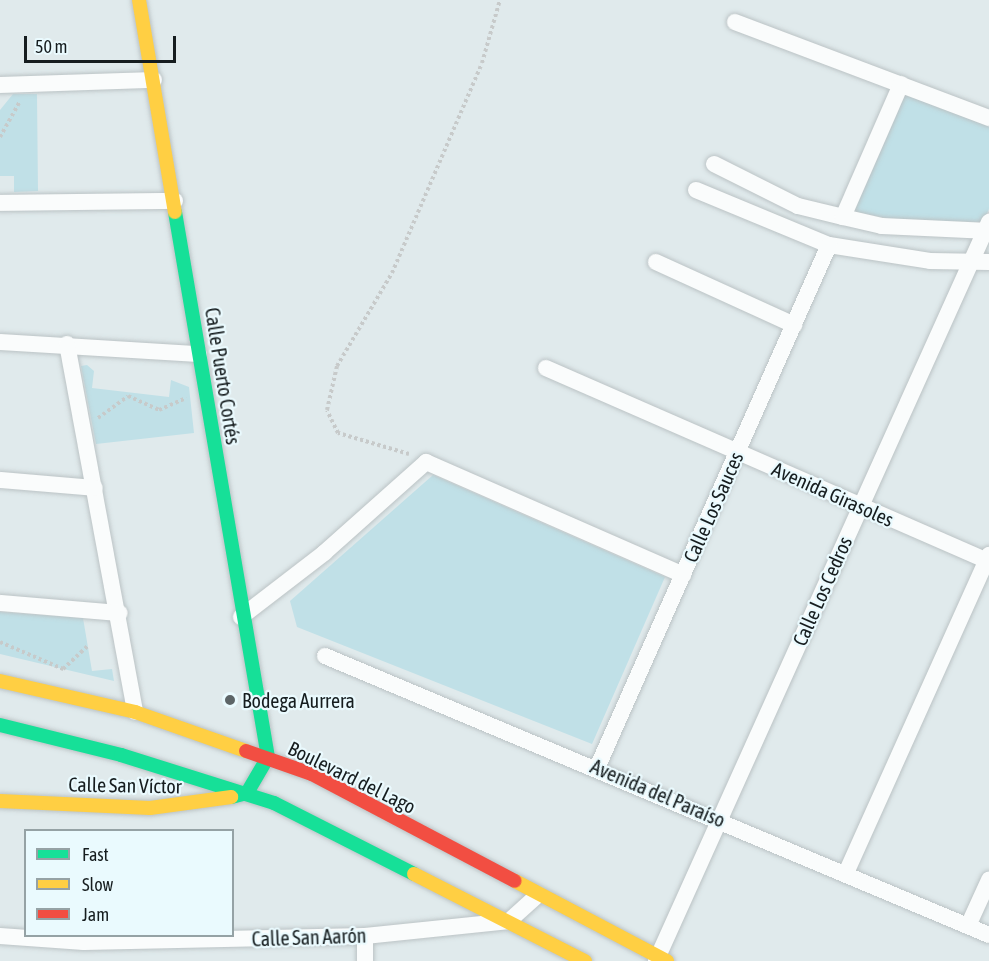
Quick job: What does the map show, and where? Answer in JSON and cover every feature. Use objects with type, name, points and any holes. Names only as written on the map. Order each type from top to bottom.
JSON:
[{"type":"street","name":"Calle Puerto Cortés","points":[[139,0],[175,201],[242,617],[268,757]]},
{"type":"street","points":[[735,22],[989,118]]},
{"type":"street","points":[[0,85],[154,80]]},
{"type":"street","points":[[843,217],[901,84]]},
{"type":"street","points":[[714,164],[798,206],[882,226],[986,231]]},
{"type":"street","points":[[696,190],[829,245],[978,261]]},
{"type":"street","points":[[0,203],[175,201]]},
{"type":"street","name":"Calle Los Cedros","points":[[661,960],[720,819],[861,506],[978,261],[986,231]]},
{"type":"street","name":"Calle Los Sauces","points":[[597,768],[829,245]]},
{"type":"street","points":[[656,262],[794,325]]},
{"type":"street","points":[[0,342],[67,344],[199,354]]},
{"type":"street","points":[[67,344],[120,613],[135,712]]},
{"type":"street","name":"Avenida Girasoles","points":[[546,368],[988,559]]},
{"type":"street","points":[[242,617],[324,553],[426,462],[683,574]]},
{"type":"street","points":[[0,480],[95,488]]},
{"type":"street","points":[[846,873],[988,559]]},
{"type":"street","points":[[0,603],[120,613]]},
{"type":"street","name":"Avenida del Paraíso","points":[[325,656],[720,819],[989,935]]},
{"type":"street","name":"Boulevard del Lago","points":[[0,681],[135,712],[312,774],[661,960]]},
{"type":"street","points":[[0,725],[247,793],[510,921],[585,961]]},
{"type":"street","points":[[247,793],[268,757]]},
{"type":"street","name":"Calle San Víctor","points":[[0,801],[150,808],[247,793]]},
{"type":"street","points":[[968,926],[989,880]]},
{"type":"street","points":[[510,921],[538,895]]},
{"type":"street","name":"Calle San Aarón","points":[[0,936],[84,942],[365,936],[510,921]]},
{"type":"street","points":[[365,936],[365,961]]},
{"type":"path","points":[[426,462],[377,440],[338,433],[327,410],[337,366],[392,273],[482,63],[500,0]]},
{"type":"path","points":[[0,137],[24,94]]},
{"type":"path","points":[[92,422],[128,396],[159,410],[206,393]]},
{"type":"path","points":[[0,642],[63,669],[88,646]]},
{"type":"shaded area","points":[[903,91],[989,125],[989,209],[983,222],[896,220],[851,211]]},
{"type":"shaded area","points":[[13,94],[37,94],[38,191],[14,192],[14,176],[0,176],[0,110]]},
{"type":"shaded area","points":[[87,365],[94,371],[92,388],[169,397],[171,380],[189,387],[194,433],[96,444],[81,366]]},
{"type":"shaded area","points":[[433,475],[665,577],[592,744],[297,627],[290,601]]},
{"type":"shaded area","points":[[0,612],[83,618],[92,671],[112,669],[114,681],[0,654]]},
{"type":"traffic: fast","points":[[175,212],[268,757],[247,793],[231,797]]},
{"type":"traffic: fast","points":[[0,725],[121,755],[274,803],[414,874]]},
{"type":"traffic: slow","points":[[139,0],[175,212]]},
{"type":"traffic: slow","points":[[0,681],[135,712],[246,751]]},
{"type":"traffic: slow","points":[[0,801],[150,808],[231,797]]},
{"type":"traffic: slow","points":[[414,874],[585,961]]},
{"type":"traffic: slow","points":[[515,881],[667,961]]},
{"type":"traffic: jam","points":[[246,751],[312,774],[515,881]]},
{"type":"place","name":"Bodega Aurrera","points":[[230,700]]}]
